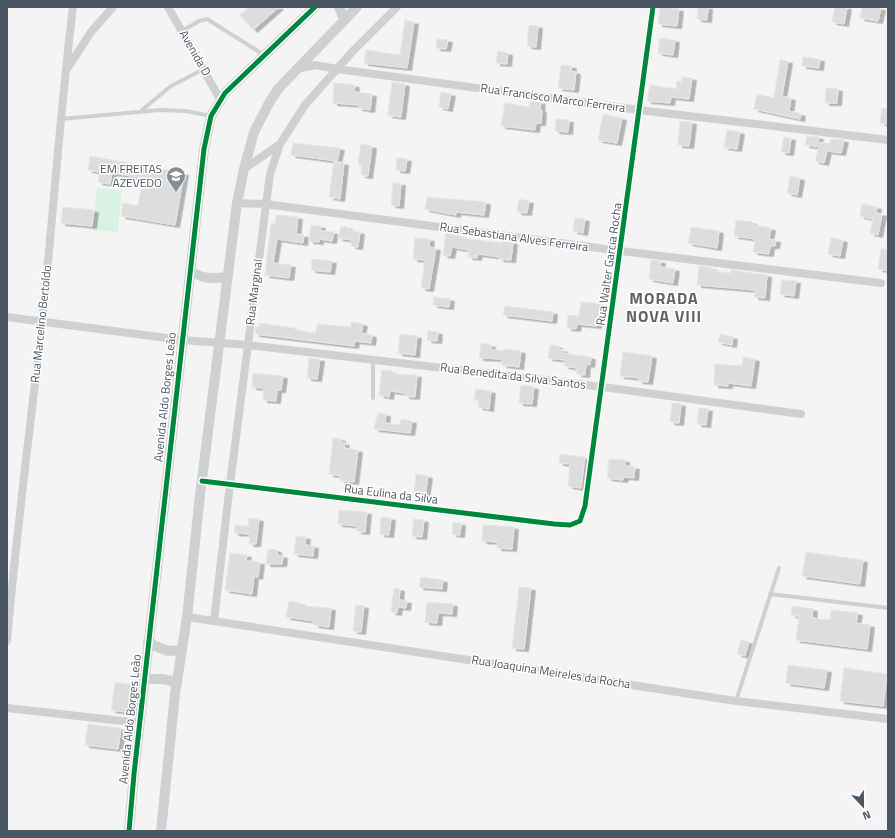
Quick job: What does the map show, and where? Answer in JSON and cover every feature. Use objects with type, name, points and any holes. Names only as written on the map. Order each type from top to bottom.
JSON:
[{"type":"street","name":"Rua Marcelino Bertoldo","points":[[7,641],[13,568],[42,321],[65,73],[73,7]]},
{"type":"street","points":[[65,73],[91,32],[113,7]]},
{"type":"street","name":"Avenida D","points":[[168,7],[204,68],[220,99]]},
{"type":"street","name":"Avenida Aldo Borges Leão","points":[[129,831],[148,643],[204,149],[212,116],[220,99],[315,7]]},
{"type":"street","points":[[339,7],[344,19]]},
{"type":"street","points":[[161,831],[177,683],[187,617],[227,277],[237,203],[244,169],[259,122],[278,89],[357,7]]},
{"type":"street","name":"Rua Marginal","points":[[214,621],[265,204],[270,174],[280,144],[305,105],[337,69],[397,7]]},
{"type":"street","name":"Rua Walter Garcia Rocha","points":[[578,522],[584,512],[603,387],[653,7]]},
{"type":"street","name":"Rua Francisco Marco Ferreira","points":[[296,69],[315,65],[640,110],[888,140]]},
{"type":"street","points":[[244,169],[280,144]]},
{"type":"street","name":"Rua Sebastiana Alves Ferreira","points":[[237,203],[265,204],[621,251],[881,283]]},
{"type":"street","points":[[190,270],[204,278],[227,277]]},
{"type":"street","name":"Rua Benedita da Silva Santos","points":[[7,317],[182,340],[248,345],[603,387],[801,414]]},
{"type":"street","name":"Rua Eulina da Silva","points":[[202,481],[565,525],[578,522]]},
{"type":"street","name":"Rua Joaquina Meireles da Rocha","points":[[187,617],[736,700],[888,719]]},
{"type":"street","points":[[148,643],[168,651],[182,650]]},
{"type":"street","points":[[145,680],[164,679],[177,683]]},
{"type":"street","points":[[7,708],[140,723]]},
{"type":"lane","points":[[182,31],[199,21],[207,19],[265,55]]},
{"type":"lane","points":[[142,110],[164,91],[204,68]]},
{"type":"lane","points":[[61,119],[142,110],[172,110],[212,116]]},
{"type":"lane","points":[[373,360],[373,398]]},
{"type":"lane","points":[[736,700],[779,568]]},
{"type":"lane","points":[[770,594],[888,608]]},
{"type":"green space","name":"EM FREITAS AZEVEDO","points":[[97,188],[122,190],[118,232],[93,230]]},
{"type":"building","points":[[249,7],[279,7],[253,30],[240,15]]},
{"type":"building","points":[[660,7],[679,9],[677,26],[658,24]]},
{"type":"building","points":[[698,7],[708,7],[707,20],[697,19]]},
{"type":"building","points":[[835,7],[847,7],[844,24],[832,22]]},
{"type":"building","points":[[862,7],[881,8],[878,21],[860,18]]},
{"type":"building","points":[[405,20],[414,22],[407,68],[364,63],[366,50],[400,55]]},
{"type":"building","points":[[529,25],[538,26],[536,47],[527,46]]},
{"type":"building","points":[[660,38],[675,40],[673,55],[658,53]]},
{"type":"building","points":[[437,39],[448,40],[446,49],[436,48]]},
{"type":"building","points":[[498,51],[508,53],[507,64],[496,63]]},
{"type":"building","points":[[803,57],[820,59],[819,68],[802,66]]},
{"type":"building","points":[[780,60],[788,61],[782,96],[791,98],[789,111],[801,114],[800,119],[754,109],[757,94],[774,98]]},
{"type":"building","points":[[561,65],[572,66],[571,71],[576,72],[574,90],[558,88]]},
{"type":"building","points":[[682,77],[692,78],[689,99],[671,97],[670,103],[647,101],[650,85],[676,89],[677,81],[681,82]]},
{"type":"building","points":[[392,82],[405,84],[401,117],[388,115]]},
{"type":"building","points":[[334,83],[355,85],[354,92],[372,94],[370,110],[358,108],[359,105],[333,103]]},
{"type":"building","points":[[826,88],[838,89],[837,103],[825,103]]},
{"type":"building","points":[[441,92],[451,94],[448,109],[439,107]]},
{"type":"building","points":[[530,101],[541,102],[541,123],[536,123],[535,130],[501,126],[505,103],[529,107]]},
{"type":"building","points":[[882,108],[888,109],[888,124],[880,123]]},
{"type":"building","points":[[603,114],[622,118],[617,143],[598,140]]},
{"type":"building","points":[[556,119],[569,120],[568,132],[555,131]]},
{"type":"building","points":[[680,121],[692,122],[689,146],[678,145]]},
{"type":"building","points":[[727,130],[740,132],[737,149],[724,147]]},
{"type":"building","points":[[807,136],[819,137],[817,147],[805,145]]},
{"type":"building","points":[[784,137],[791,138],[789,153],[781,152]]},
{"type":"building","points":[[831,139],[844,140],[841,153],[827,151],[824,163],[815,161],[820,142],[830,144]]},
{"type":"building","points":[[293,143],[340,148],[337,161],[291,155]]},
{"type":"building","points":[[361,144],[372,146],[368,176],[361,175],[362,165],[358,164]]},
{"type":"building","name":"EM FREITAS AZEVEDO","points":[[90,156],[184,173],[175,225],[121,216],[123,203],[138,206],[143,178],[112,173],[110,184],[98,182],[100,172],[88,170]]},
{"type":"building","points":[[397,158],[407,159],[405,171],[396,170]]},
{"type":"building","points":[[334,161],[344,163],[340,199],[329,197]]},
{"type":"building","points":[[790,176],[800,178],[797,195],[787,193]]},
{"type":"building","points":[[393,183],[401,183],[399,206],[391,205]]},
{"type":"building","points":[[427,197],[486,202],[484,215],[456,212],[456,215],[425,209]]},
{"type":"building","points":[[519,199],[529,201],[527,213],[517,212]]},
{"type":"building","points":[[862,204],[877,207],[876,213],[882,214],[878,235],[870,233],[873,219],[860,216]]},
{"type":"building","name":"EM FREITAS AZEVEDO","points":[[63,207],[94,210],[92,226],[61,223]]},
{"type":"building","points":[[276,215],[298,217],[296,234],[304,235],[303,243],[277,239],[273,263],[291,265],[289,278],[265,275],[271,223],[275,224]]},
{"type":"building","points":[[575,218],[585,219],[583,233],[573,231]]},
{"type":"building","points":[[736,220],[752,222],[752,225],[771,228],[769,239],[776,240],[775,246],[770,246],[769,254],[753,252],[755,239],[734,236]]},
{"type":"building","points":[[311,225],[321,226],[320,231],[334,232],[332,241],[319,239],[319,242],[309,241]]},
{"type":"building","points":[[341,227],[348,227],[348,230],[360,232],[358,247],[351,246],[352,240],[338,238]]},
{"type":"building","points":[[691,227],[719,231],[717,248],[688,243]]},
{"type":"building","points":[[446,233],[462,236],[461,238],[501,243],[502,241],[513,242],[511,260],[478,254],[477,258],[468,257],[469,250],[452,247],[450,256],[443,255]]},
{"type":"building","points":[[415,238],[430,239],[429,247],[436,248],[429,289],[421,288],[425,260],[413,259]]},
{"type":"building","points":[[831,238],[843,240],[840,256],[828,254]]},
{"type":"building","points":[[881,249],[888,250],[888,271],[878,269]]},
{"type":"building","points":[[312,259],[332,261],[330,272],[311,270]]},
{"type":"building","points":[[651,260],[661,261],[660,267],[675,269],[673,283],[649,279]]},
{"type":"building","points":[[699,266],[712,268],[712,271],[731,273],[731,270],[767,275],[765,298],[754,297],[755,290],[697,285]]},
{"type":"building","points":[[782,280],[796,281],[794,296],[780,294]]},
{"type":"building","points":[[434,297],[450,299],[449,307],[433,305]]},
{"type":"building","points":[[581,302],[601,304],[597,326],[577,324],[576,329],[567,328],[568,315],[579,316]]},
{"type":"building","points":[[505,306],[553,312],[552,321],[503,315]]},
{"type":"building","points":[[351,322],[363,324],[361,333],[372,335],[371,343],[355,341],[354,346],[255,334],[256,327],[259,327],[259,323],[295,328],[295,330],[316,333],[317,324],[351,327]]},
{"type":"building","points":[[428,331],[438,332],[437,341],[427,340]]},
{"type":"building","points":[[400,334],[417,336],[415,355],[398,353]]},
{"type":"building","points":[[720,334],[733,337],[732,345],[718,342]]},
{"type":"building","points":[[481,343],[491,345],[491,350],[504,351],[504,349],[521,351],[519,367],[502,365],[502,359],[479,358]]},
{"type":"building","points":[[550,345],[558,346],[558,349],[563,350],[562,353],[591,357],[590,365],[586,364],[585,375],[577,374],[577,368],[564,366],[565,360],[548,358]]},
{"type":"building","points":[[623,352],[652,356],[648,382],[638,381],[639,378],[620,376]]},
{"type":"building","points":[[743,357],[755,359],[751,386],[728,383],[728,386],[714,385],[715,364],[742,366]]},
{"type":"building","points":[[309,358],[320,359],[317,379],[307,378]]},
{"type":"building","points":[[382,370],[392,371],[392,374],[417,375],[415,397],[405,396],[405,393],[390,391],[389,397],[379,395]]},
{"type":"building","points":[[253,373],[283,376],[281,390],[277,390],[276,401],[263,400],[264,388],[252,387]]},
{"type":"building","points":[[521,385],[534,387],[532,404],[519,403]]},
{"type":"building","points":[[476,389],[491,391],[489,409],[478,407],[479,400],[474,400]]},
{"type":"building","points":[[672,403],[681,404],[679,423],[670,422]]},
{"type":"building","points":[[699,408],[708,409],[706,425],[697,424]]},
{"type":"building","points":[[378,413],[386,414],[385,423],[400,425],[401,419],[412,421],[410,433],[374,429]]},
{"type":"building","points":[[333,438],[341,439],[341,443],[345,443],[344,448],[358,450],[354,482],[340,481],[341,476],[329,474]]},
{"type":"building","points":[[560,454],[585,457],[581,488],[568,486],[570,464],[559,463]]},
{"type":"building","points":[[609,459],[625,460],[625,466],[635,467],[634,478],[624,477],[623,480],[607,478]]},
{"type":"building","points":[[416,474],[428,476],[425,496],[414,495]]},
{"type":"building","points":[[339,510],[367,512],[365,532],[357,531],[357,526],[338,524]]},
{"type":"building","points":[[381,517],[391,518],[389,535],[380,534]]},
{"type":"building","points":[[249,518],[259,519],[256,544],[249,544],[250,534],[234,533],[235,525],[248,526]]},
{"type":"building","points":[[414,519],[424,520],[422,537],[412,536]]},
{"type":"building","points":[[453,523],[461,523],[460,535],[452,534]]},
{"type":"building","points":[[483,525],[514,527],[512,549],[497,548],[498,542],[482,541]]},
{"type":"building","points":[[296,536],[306,537],[305,545],[314,546],[313,556],[294,554]]},
{"type":"building","points":[[268,549],[277,550],[277,555],[283,556],[282,564],[266,564]]},
{"type":"building","points":[[806,552],[863,560],[860,584],[802,576]]},
{"type":"building","points":[[230,553],[247,555],[246,561],[260,562],[258,577],[254,576],[252,594],[225,590]]},
{"type":"building","points":[[421,577],[443,580],[442,589],[419,587]]},
{"type":"building","points":[[519,587],[531,588],[524,649],[512,648]]},
{"type":"building","points":[[394,588],[400,589],[399,600],[407,601],[406,608],[398,607],[397,613],[391,612]]},
{"type":"building","points":[[289,601],[301,603],[300,606],[331,608],[329,627],[314,625],[314,621],[286,617]]},
{"type":"building","points":[[427,602],[453,604],[452,614],[438,613],[437,623],[425,622]]},
{"type":"building","points":[[356,605],[364,606],[361,632],[353,631]]},
{"type":"building","points":[[792,606],[813,609],[812,618],[830,620],[831,610],[858,613],[856,623],[870,625],[867,649],[796,640],[799,616],[791,615]]},
{"type":"building","points":[[741,640],[749,642],[745,656],[737,654]]},
{"type":"building","points":[[788,665],[827,670],[824,688],[786,683]]},
{"type":"building","points":[[844,668],[887,674],[883,706],[840,701]]},
{"type":"building","points":[[115,682],[134,685],[133,696],[135,696],[132,713],[111,710]]},
{"type":"building","points":[[88,724],[121,728],[118,749],[85,745]]},
{"type":"cycle path","points":[[129,831],[134,774],[204,149],[211,116],[225,93],[315,7]]},
{"type":"cycle path","points":[[202,481],[554,524],[570,525],[580,521],[585,506],[653,7]]},
{"type":"place","name":"EM FREITAS AZEVEDO","points":[[176,193]]},
{"type":"district","name":"MORADA NOVA VIII","points":[[664,307]]}]
